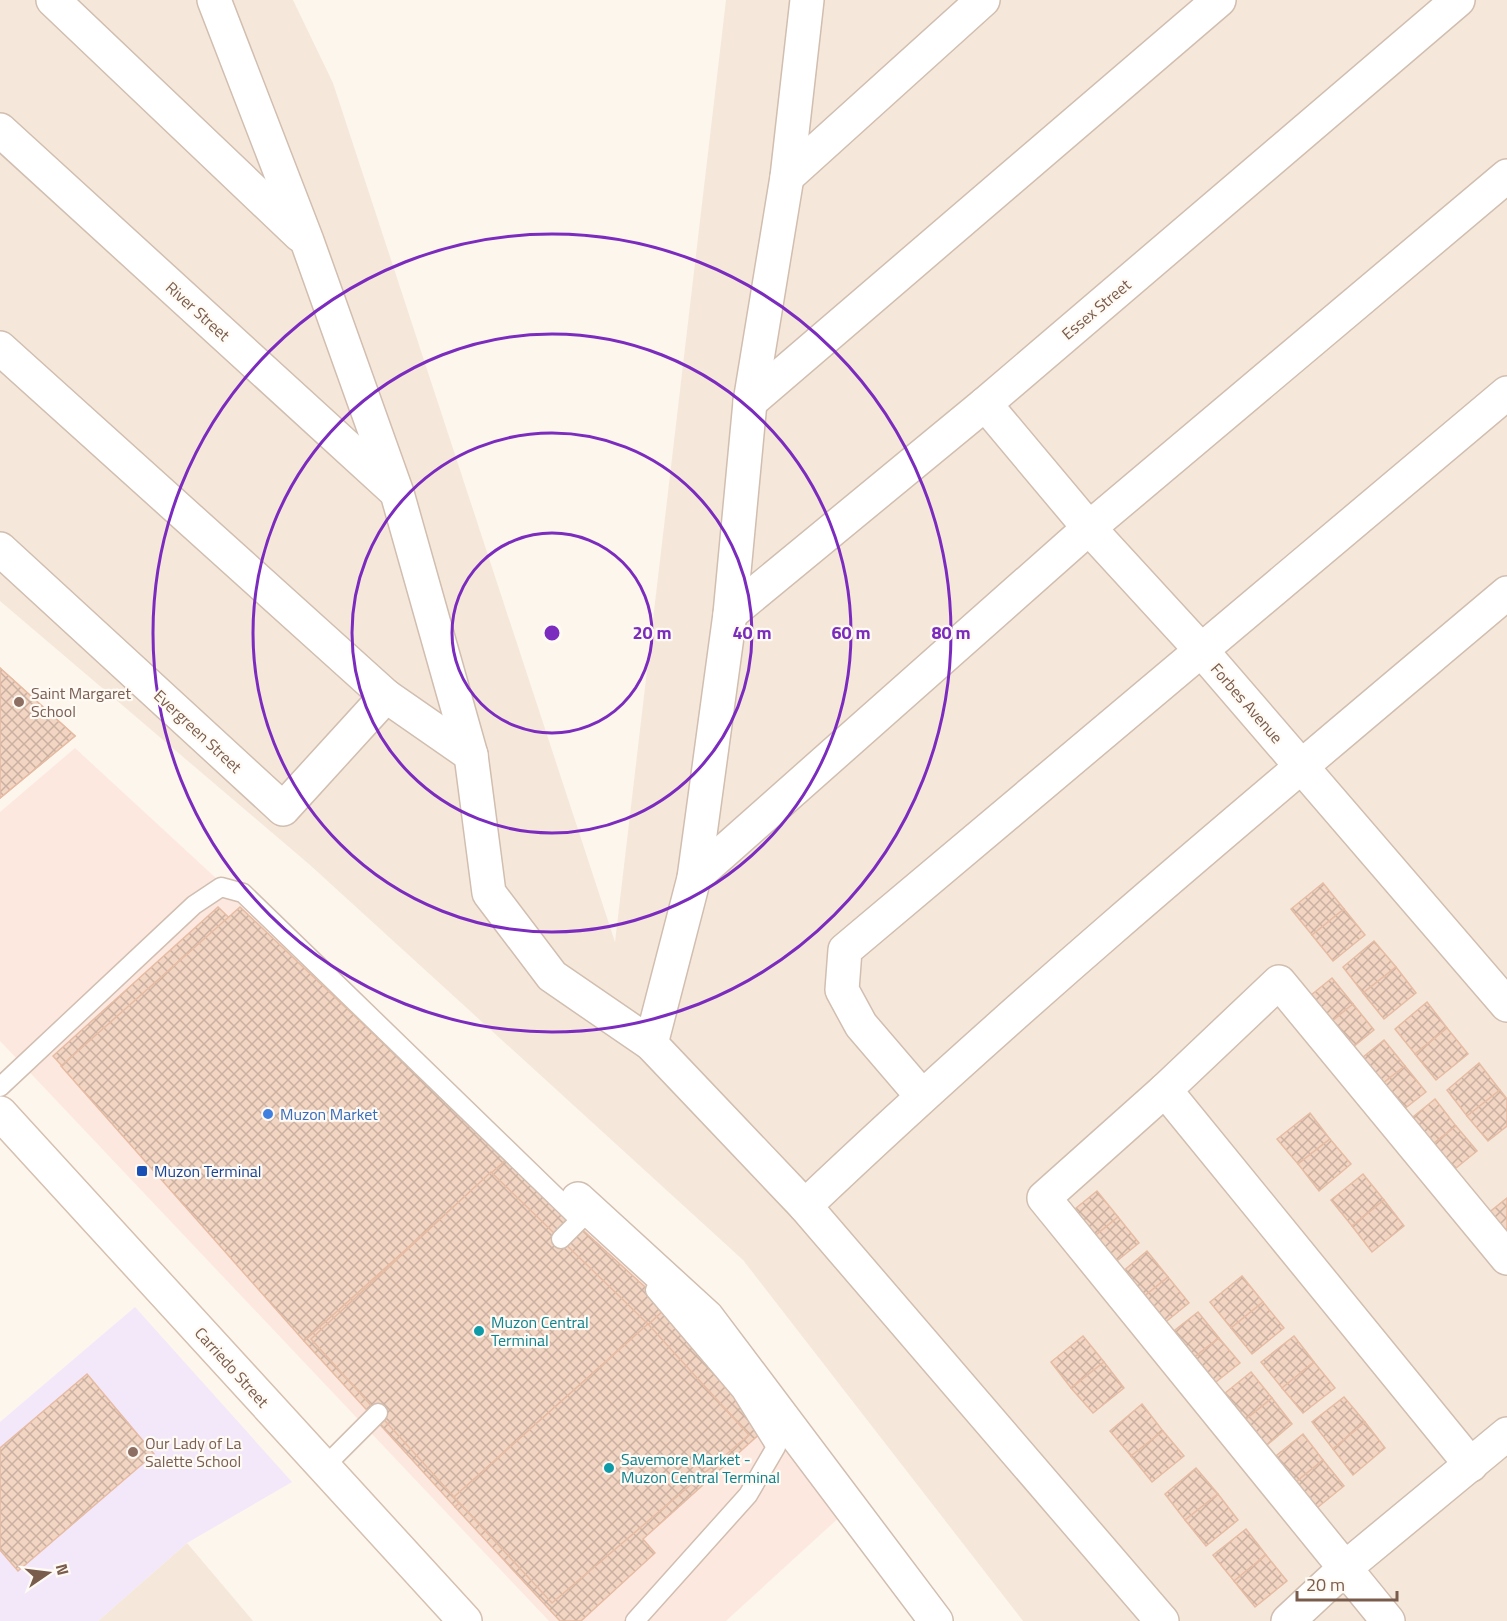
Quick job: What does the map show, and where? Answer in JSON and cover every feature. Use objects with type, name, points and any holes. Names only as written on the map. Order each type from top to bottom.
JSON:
[{"type":"street","points":[[54,0],[307,241]]},
{"type":"street","points":[[214,0],[307,241],[397,493],[471,756],[489,893],[552,976],[651,1044],[805,1206],[1162,1621]]},
{"type":"street","points":[[651,1044],[694,878],[730,614],[750,402],[787,177],[807,0]]},
{"type":"street","points":[[750,402],[1220,0]]},
{"type":"street","name":"Essex Street","points":[[730,614],[985,404],[1458,0]]},
{"type":"street","points":[[787,177],[979,2]]},
{"type":"street","name":"River Street","points":[[0,130],[397,493]]},
{"type":"street","points":[[694,878],[1089,528],[1507,176]]},
{"type":"street","points":[[0,348],[386,696],[471,756]]},
{"type":"street","points":[[921,1095],[861,1025],[843,990],[844,950],[1507,393]]},
{"type":"street","name":"Forbes Avenue","points":[[985,404],[1089,528],[1201,650],[1507,1005]]},
{"type":"street","name":"Evergreen Street","points":[[0,549],[283,809],[386,696]]},
{"type":"street","points":[[805,1206],[921,1095],[1302,766],[1507,593]]},
{"type":"street","points":[[1388,1621],[1044,1198],[1279,982],[1507,1258]]},
{"type":"street","points":[[1164,1090],[1471,1465]]},
{"type":"street","name":"Carriedo Street","points":[[0,1113],[465,1621]]},
{"type":"street","points":[[579,1209],[707,1317],[936,1621]]},
{"type":"street","points":[[1288,1621],[1345,1568],[1507,1434]]},
{"type":"lane","points":[[0,1087],[194,905],[221,887],[243,893],[579,1209],[666,1301],[741,1391],[776,1447],[748,1495],[635,1621]]},
{"type":"lane","points":[[561,1239],[579,1209]]},
{"type":"lane","points":[[324,1467],[378,1413]]},
{"type":"shaded area","points":[[0,0],[293,0],[333,83],[615,942],[726,0],[1507,0],[1507,1621],[1023,1621],[743,1260],[310,865],[0,601]]},
{"type":"shaded area","points":[[75,748],[699,1324],[844,1513],[726,1621],[549,1621],[0,1041],[0,812]]},
{"type":"shaded area","name":"Our Lady of La Salette School","points":[[135,1307],[292,1482],[187,1543],[98,1621],[0,1621],[0,1422]]},
{"type":"shaded area","points":[[187,1543],[253,1621],[98,1621]]},
{"type":"building","name":"Saint Margaret School","points":[[0,668],[75,736],[0,798]]},
{"type":"building","name":"Saint Margaret School","points":[[0,668],[75,736],[0,798]]},
{"type":"building","points":[[1323,883],[1344,909],[1312,935],[1291,909]]},
{"type":"building","name":"Muzon Market","points":[[218,907],[491,1172],[311,1339],[53,1056]]},
{"type":"building","name":"Muzon Market","points":[[240,907],[506,1160],[304,1341],[61,1066]]},
{"type":"building","points":[[1344,909],[1365,935],[1333,961],[1312,935]]},
{"type":"building","points":[[1374,941],[1396,967],[1363,993],[1343,967]]},
{"type":"building","points":[[1396,967],[1416,993],[1384,1019],[1363,993]]},
{"type":"building","points":[[1332,978],[1353,1004],[1321,1030],[1300,1004]]},
{"type":"building","points":[[1427,1002],[1447,1028],[1415,1054],[1395,1029]]},
{"type":"building","points":[[1353,1004],[1374,1030],[1342,1056],[1321,1030]]},
{"type":"building","points":[[1447,1028],[1468,1054],[1436,1080],[1415,1054]]},
{"type":"building","points":[[1384,1040],[1405,1066],[1373,1091],[1352,1066]]},
{"type":"building","points":[[1479,1063],[1500,1090],[1467,1116],[1447,1090]]},
{"type":"building","points":[[1405,1066],[1426,1092],[1394,1117],[1373,1091]]},
{"type":"building","points":[[1500,1090],[1507,1099],[1507,1126],[1488,1141],[1467,1116]]},
{"type":"building","points":[[1435,1099],[1456,1126],[1424,1151],[1403,1125]]},
{"type":"building","points":[[1310,1113],[1330,1139],[1298,1164],[1277,1139]]},
{"type":"building","points":[[1456,1126],[1477,1151],[1445,1177],[1424,1151]]},
{"type":"building","points":[[1330,1139],[1351,1164],[1319,1191],[1298,1164]]},
{"type":"building","name":"Muzon Central Terminal","points":[[506,1160],[667,1307],[455,1507],[304,1341]]},
{"type":"building","name":"Muzon Central Terminal","points":[[491,1172],[648,1324],[454,1497],[311,1339]]},
{"type":"building","points":[[1363,1174],[1384,1200],[1352,1226],[1331,1200]]},
{"type":"building","points":[[1097,1191],[1118,1217],[1086,1243],[1065,1217]]},
{"type":"building","points":[[1507,1198],[1507,1241],[1482,1218]]},
{"type":"building","points":[[1384,1200],[1404,1226],[1372,1252],[1352,1226]]},
{"type":"building","points":[[1118,1217],[1139,1243],[1107,1269],[1086,1243]]},
{"type":"building","points":[[1147,1251],[1168,1277],[1136,1303],[1115,1278]]},
{"type":"building","points":[[1242,1276],[1263,1302],[1231,1328],[1210,1302]]},
{"type":"building","points":[[1168,1277],[1189,1303],[1157,1329],[1136,1303]]},
{"type":"building","points":[[1263,1302],[1284,1328],[1252,1354],[1231,1328]]},
{"type":"building","name":"Savemore Market - Muzon Central Terminal","points":[[667,1307],[765,1429],[643,1539],[655,1553],[581,1621],[560,1621],[455,1507]]},
{"type":"building","points":[[1198,1312],[1219,1338],[1187,1363],[1166,1337]]},
{"type":"building","name":"Savemore Market - Muzon Central Terminal","points":[[648,1324],[749,1435],[552,1603],[454,1497]]},
{"type":"building","points":[[1083,1336],[1104,1362],[1071,1388],[1051,1362]]},
{"type":"building","points":[[1294,1336],[1314,1362],[1282,1388],[1261,1362]]},
{"type":"building","points":[[1219,1338],[1240,1363],[1207,1389],[1187,1363]]},
{"type":"building","points":[[1104,1362],[1124,1388],[1093,1413],[1071,1388]]},
{"type":"building","points":[[1314,1362],[1335,1388],[1303,1413],[1282,1388]]},
{"type":"building","points":[[1251,1372],[1272,1398],[1240,1424],[1219,1398]]},
{"type":"building","points":[[87,1374],[154,1454],[18,1571],[0,1550],[0,1448]]},
{"type":"building","points":[[1344,1397],[1365,1422],[1333,1449],[1312,1422]]},
{"type":"building","points":[[1272,1398],[1292,1424],[1261,1450],[1240,1424]]},
{"type":"building","points":[[1142,1404],[1163,1431],[1131,1456],[1110,1431]]},
{"type":"building","points":[[1365,1422],[1385,1448],[1353,1475],[1333,1449]]},
{"type":"building","points":[[1163,1431],[1184,1456],[1152,1482],[1131,1456]]},
{"type":"building","points":[[1303,1434],[1323,1460],[1291,1486],[1271,1460]]},
{"type":"building","points":[[1323,1460],[1344,1486],[1312,1512],[1291,1486]]},
{"type":"building","points":[[1196,1468],[1218,1494],[1185,1520],[1165,1494]]},
{"type":"building","points":[[1218,1494],[1238,1520],[1206,1546],[1185,1520]]},
{"type":"building","points":[[1246,1529],[1266,1555],[1234,1581],[1213,1555]]},
{"type":"building","points":[[1266,1555],[1287,1581],[1255,1607],[1234,1581]]},
{"type":"place","name":"Saint Margaret School","points":[[19,702]]},
{"type":"place","name":"Muzon Market","points":[[268,1114]]},
{"type":"place","name":"Muzon Terminal","points":[[142,1171]]},
{"type":"place","name":"Muzon Central Terminal","points":[[479,1331]]},
{"type":"place","name":"Our Lady of La Salette School","points":[[133,1452]]},
{"type":"place","name":"Savemore Market - Muzon Central Terminal","points":[[609,1468]]}]
